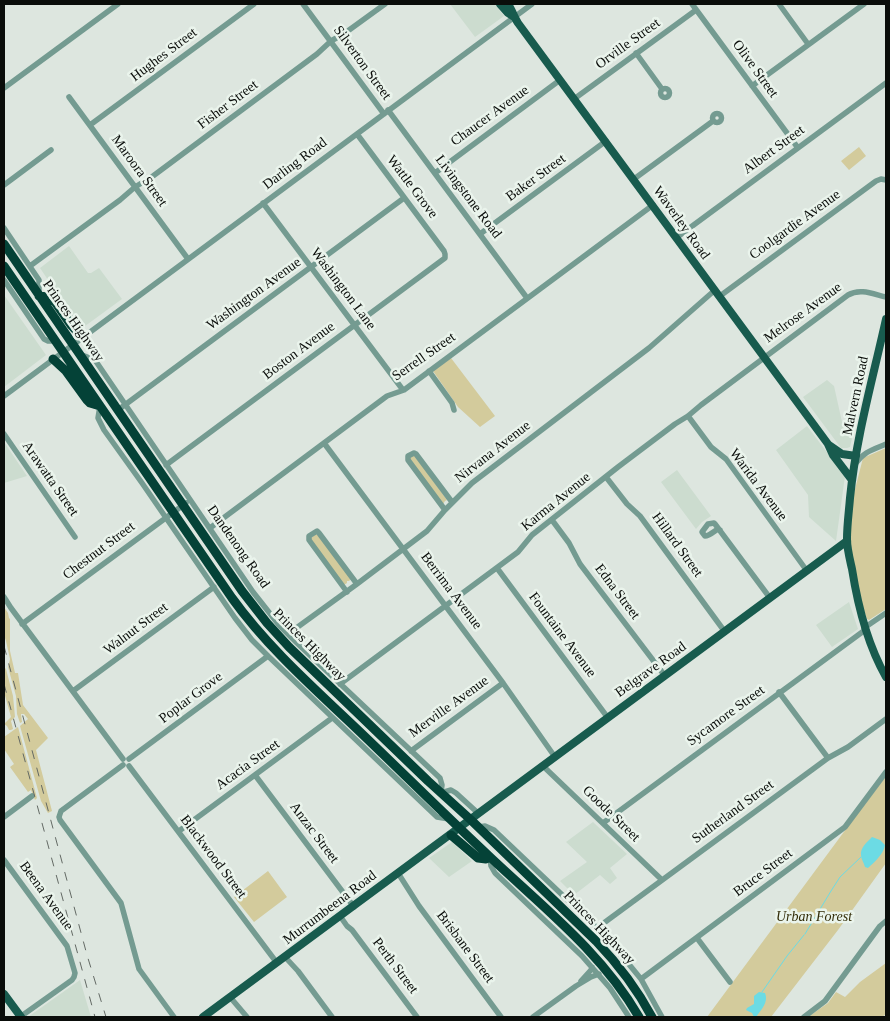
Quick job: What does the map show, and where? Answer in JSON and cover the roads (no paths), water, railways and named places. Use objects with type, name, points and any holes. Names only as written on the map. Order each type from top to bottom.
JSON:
[{"type":"highway","name":"Princes Highway","points":[[6,242],[39,296],[72,344],[122,407],[253,606],[280,639],[441,793],[566,906],[618,964],[652,1017]]},
{"type":"highway","name":"Princes Highway","points":[[4,266],[114,427],[169,515],[246,618],[394,771],[451,819],[552,920],[580,942],[602,965],[620,988],[638,1017]]},
{"type":"highway","points":[[39,296],[48,297],[55,302],[82,337]]},
{"type":"highway","points":[[53,359],[66,371],[86,400],[100,406]]},
{"type":"highway","points":[[299,674],[308,666]]},
{"type":"highway","points":[[451,835],[478,858],[486,859],[490,857]]},
{"type":"main road","name":"Waverley Road","points":[[500,4],[514,17],[606,141],[828,444],[833,455],[852,480]]},
{"type":"main road","name":"Waverley Road","points":[[508,4],[514,17]]},
{"type":"main road","name":"Malvern Road","points":[[852,480],[854,465],[859,456],[868,396],[886,318]]},
{"type":"main road","name":"Waverley Road","points":[[828,444],[842,454],[859,456]]},
{"type":"main road","points":[[838,460],[854,465]]},
{"type":"main road","points":[[852,480],[847,541],[856,595],[864,629],[886,678]]},
{"type":"main road","name":"Belgrave Road","points":[[471,820],[847,541]]},
{"type":"main road","name":"Murrumbeena Road","points":[[203,1017],[471,820]]},
{"type":"main road","points":[[4,994],[20,1017]]},
{"type":"street","points":[[4,88],[118,4]]},
{"type":"street","name":"Hughes Street","points":[[90,125],[254,4]]},
{"type":"street","name":"Silverton Street","points":[[303,4],[386,112]]},
{"type":"street","name":"Fisher Street","points":[[30,266],[385,4]]},
{"type":"street","name":"Darling Road","points":[[4,396],[532,4]]},
{"type":"street","name":"Olive Street","points":[[692,4],[798,148]]},
{"type":"street","points":[[778,4],[808,44]]},
{"type":"street","points":[[752,86],[864,4]]},
{"type":"street","name":"Orville Street","points":[[574,98],[696,10]]},
{"type":"street","points":[[636,53],[662,89]]},
{"type":"street","name":"Chaucer Avenue","points":[[434,173],[560,80]]},
{"type":"street","name":"Albert Street","points":[[676,238],[886,83]]},
{"type":"street","name":"Maroora Street","points":[[69,97],[188,259]]},
{"type":"street","name":"Livingstone Road","points":[[386,112],[527,298]]},
{"type":"street","points":[[634,180],[713,121]]},
{"type":"street","name":"Wattle Grove","points":[[357,134],[446,256]]},
{"type":"street","name":"Baker Street","points":[[480,234],[606,141]]},
{"type":"street","points":[[4,185],[51,150]]},
{"type":"street","name":"Coolgardie Avenue","points":[[717,293],[876,182],[881,179],[886,180]]},
{"type":"street","name":"Washington Avenue","points":[[122,407],[404,198]]},
{"type":"street","name":"Washington Lane","points":[[264,203],[403,390]]},
{"type":"street","name":"Serrell Street","points":[[210,528],[388,395],[403,390],[653,205]]},
{"type":"street","points":[[4,228],[6,242],[30,266],[39,280],[39,296]]},
{"type":"street","name":"Boston Avenue","points":[[166,465],[442,261],[446,256]]},
{"type":"street","points":[[4,280],[44,339],[56,341]]},
{"type":"street","name":"Melrose Avenue","points":[[764,357],[853,292],[859,291],[886,297]]},
{"type":"street","name":"Nirvana Avenue","points":[[288,634],[427,531],[452,502],[472,483],[649,348],[717,293]]},
{"type":"street","name":"Karma Avenue","points":[[340,684],[522,549],[532,535],[764,357]]},
{"type":"street","points":[[429,371],[452,403],[454,410]]},
{"type":"street","points":[[100,406],[98,416],[105,432],[169,515],[245,632],[332,718],[394,771]]},
{"type":"street","name":"Dandenong Road","points":[[122,407],[166,465],[186,502],[210,528],[253,592],[288,634],[440,778],[442,784],[441,793]]},
{"type":"street","name":"Warida Avenue","points":[[688,416],[711,447],[726,459],[807,571]]},
{"type":"street","points":[[100,422],[108,427],[114,427]]},
{"type":"street","name":"Arawatta Street","points":[[4,434],[75,537]]},
{"type":"street","name":"Berrima Avenue","points":[[324,443],[503,683],[555,757]]},
{"type":"street","points":[[859,456],[886,444]]},
{"type":"street","points":[[445,510],[408,460],[408,456],[416,454],[452,502]]},
{"type":"street","name":"Hillard Street","points":[[606,477],[627,504],[640,516],[725,632]]},
{"type":"street","name":"Chestnut Street","points":[[22,624],[186,502]]},
{"type":"street","name":"Edna Street","points":[[552,520],[569,542],[580,564],[665,676]]},
{"type":"street","points":[[720,530],[770,598]]},
{"type":"street","points":[[347,592],[309,540],[309,536],[314,532],[318,532],[357,584]]},
{"type":"street","name":"Fountaine Avenue","points":[[497,568],[608,718]]},
{"type":"street","name":"Walnut Street","points":[[73,691],[214,587]]},
{"type":"street","name":"Blackwood Street","points":[[4,597],[10,608],[277,963]]},
{"type":"street","name":"Sycamore Street","points":[[603,822],[886,614]]},
{"type":"street","name":"Poplar Grove","points":[[174,1017],[138,969],[121,903],[59,817],[61,811],[268,656]]},
{"type":"street","name":"Merville Avenue","points":[[410,751],[503,683]]},
{"type":"street","points":[[779,692],[828,758]]},
{"type":"street","name":"Acacia Street","points":[[179,831],[332,718]]},
{"type":"street","name":"Sutherland Street","points":[[597,928],[828,758],[848,747],[886,719]]},
{"type":"street","name":"Goode Street","points":[[543,766],[662,880]]},
{"type":"street","name":"Bruce Street","points":[[641,979],[845,827],[886,772]]},
{"type":"street","name":"Anzac Street","points":[[255,775],[354,907]]},
{"type":"street","points":[[441,793],[451,790],[478,814]]},
{"type":"street","points":[[4,818],[32,796]]},
{"type":"street","name":"Beena Avenue","points":[[4,860],[67,946],[75,973],[74,977],[20,1017]]},
{"type":"street","name":"Brisbane Street","points":[[396,874],[401,885],[408,891],[501,1017]]},
{"type":"street","points":[[629,1017],[599,974],[572,946],[552,920],[566,906],[597,928],[621,954],[641,979],[662,1017]]},
{"type":"street","name":"Perth Street","points":[[341,915],[347,926],[352,930],[417,1017]]},
{"type":"street","points":[[804,1017],[825,1001],[880,926],[886,921]]},
{"type":"street","points":[[697,938],[730,982]]},
{"type":"street","points":[[287,956],[332,1017]]},
{"type":"street","points":[[576,986],[592,967]]},
{"type":"street","points":[[533,1017],[576,986],[599,974]]},
{"type":"street","points":[[232,996],[236,1006],[247,1017]]},
{"type":"water","points":[[872,837],[880,840],[885,845],[881,854],[868,868],[865,867],[861,858],[861,852],[864,845]]},
{"type":"water","points":[[759,992],[765,993],[766,1000],[762,1009],[754,1017],[752,1013],[746,1010],[754,1004],[754,996]]},
{"type":"waterway","points":[[805,934],[840,877],[861,857]]},
{"type":"waterway","points":[[762,992],[804,935]]},
{"type":"railway","points":[[4,646],[87,955],[106,1017]]},
{"type":"railway","points":[[4,684],[95,1017]]},
{"type":"park label","name":"Urban Forest","points":[[814,917]]}]
